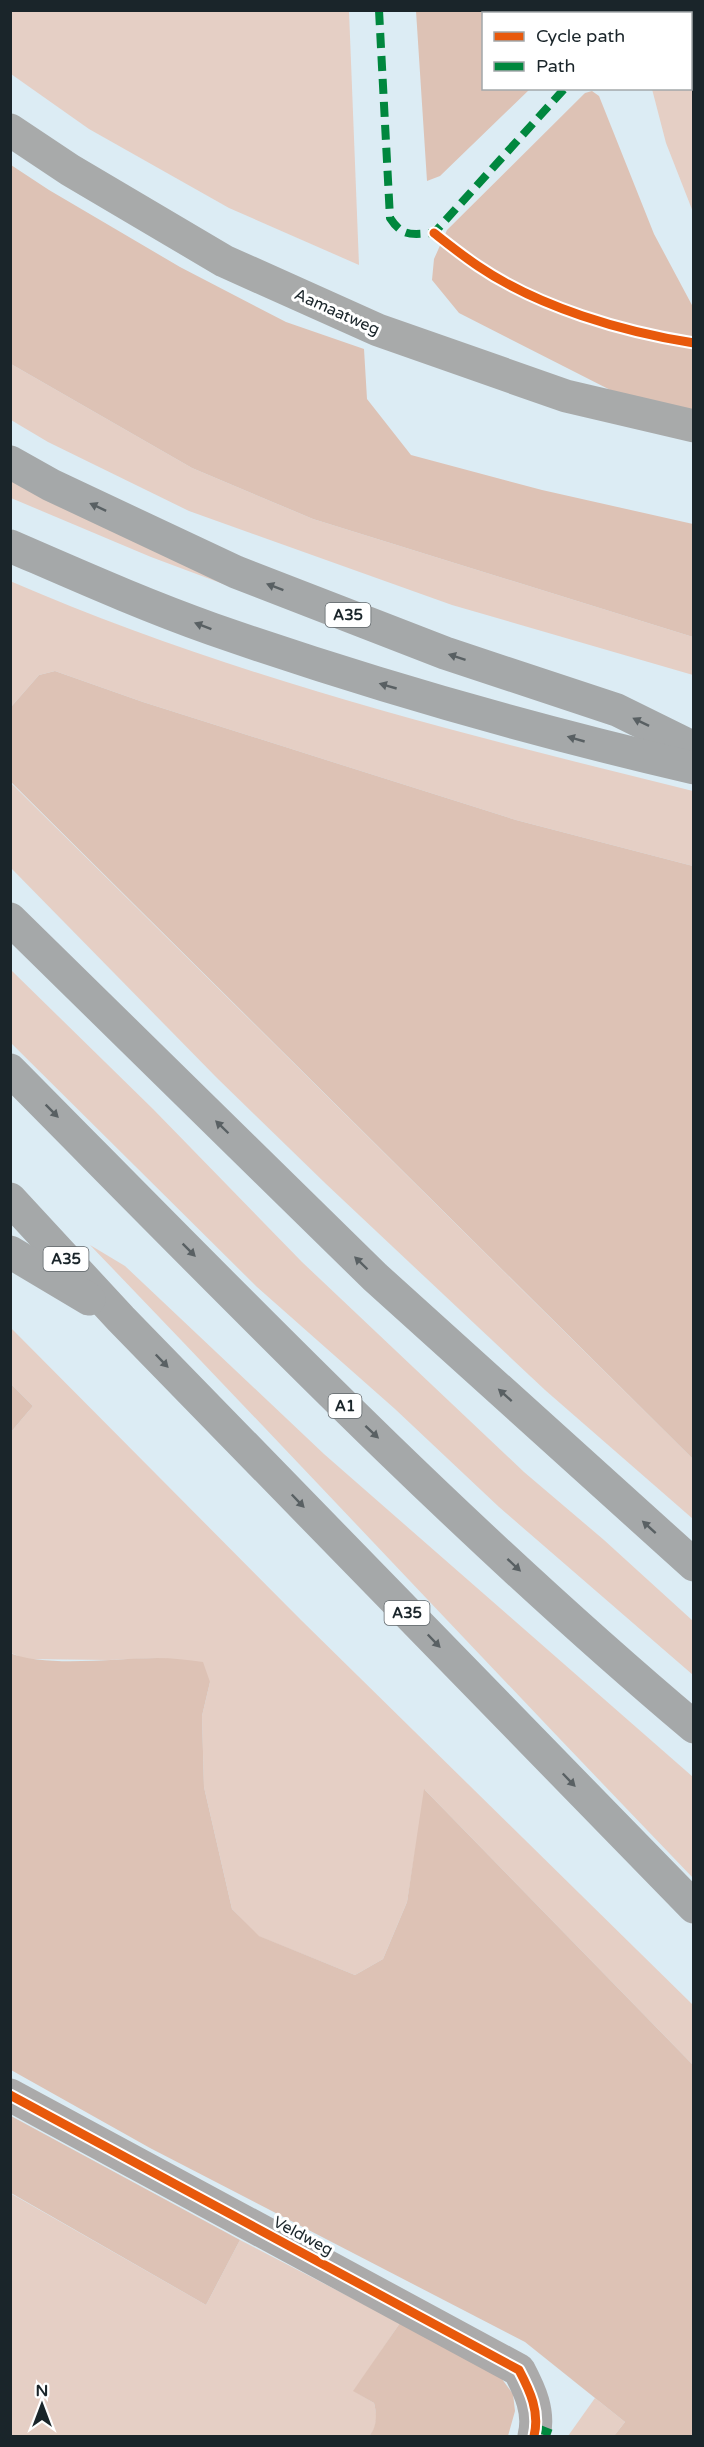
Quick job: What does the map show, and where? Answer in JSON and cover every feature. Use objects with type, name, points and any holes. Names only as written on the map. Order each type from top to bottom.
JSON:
[{"type":"highway","name":"A35","points":[[10,462],[51,485],[236,572],[445,653],[617,710],[693,748]]},
{"type":"highway","points":[[10,546],[211,629],[370,681],[611,749],[693,768]]},
{"type":"highway","points":[[10,920],[375,1277],[693,1565]]},
{"type":"highway","name":"A1","points":[[10,1070],[316,1379],[611,1657],[693,1727]]},
{"type":"highway","name":"A35","points":[[10,1199],[121,1319],[693,1907]]},
{"type":"highway","name":"A35","points":[[10,1252],[121,1319]]},
{"type":"main road","name":"Aamaatweg","points":[[10,130],[70,170],[224,261],[378,330],[566,396],[693,426]]},
{"type":"street","name":"Veldweg","points":[[10,2095],[519,2370],[533,2397],[537,2428],[534,2436]]},
{"type":"shaded area","points":[[11,10],[349,11],[359,265],[229,208],[89,129],[11,74]]},
{"type":"shaded area","points":[[416,10],[613,11],[482,12],[482,90],[529,90],[440,176],[427,181]]},
{"type":"shaded area","points":[[693,11],[693,212],[666,143],[652,90],[692,90],[692,12],[675,12]]},
{"type":"shaded area","points":[[592,91],[599,96],[654,234],[693,307],[693,432],[459,313],[432,280],[434,259],[447,230],[585,93]]},
{"type":"shaded area","points":[[11,165],[180,267],[286,322],[364,349],[367,399],[411,455],[542,490],[693,524],[693,637],[313,519],[192,468],[11,364]]},
{"type":"shaded area","points":[[11,364],[192,468],[313,519],[693,637],[693,675],[452,605],[189,511],[48,442],[11,420]]},
{"type":"shaded area","points":[[10,472],[290,609],[151,557],[11,498]]},
{"type":"shaded area","points":[[10,581],[93,615],[261,674],[433,725],[693,791],[693,866],[516,820],[143,702],[55,671],[39,675],[11,707]]},
{"type":"shaded area","points":[[55,671],[143,702],[516,820],[693,866],[693,1459],[11,782],[11,707],[39,675]]},
{"type":"shaded area","points":[[10,782],[693,1459],[693,1519],[545,1390],[325,1183],[217,1078],[11,868]]},
{"type":"shaded area","points":[[11,970],[153,1109],[302,1262],[524,1472],[604,1540],[693,1621],[693,1675],[499,1507],[395,1409],[257,1287],[11,1043]]},
{"type":"shaded area","points":[[90,1245],[125,1266],[324,1454],[693,1777],[693,1878],[241,1403]]},
{"type":"shaded area","points":[[10,1327],[301,1620],[693,2005],[693,2065],[425,1790],[407,1902],[383,1959],[355,1975],[258,1936],[232,1909],[204,1787],[202,1716],[210,1682],[159,1658],[25,1659],[11,1653],[11,1432],[33,1406],[11,1384]]},
{"type":"shaded area","points":[[11,1384],[33,1406],[11,1432]]},
{"type":"shaded area","points":[[10,1653],[25,1658],[62,1661],[157,1658],[203,1662],[210,1682],[202,1716],[204,1787],[232,1909],[259,1936],[355,1975],[383,1959],[407,1902],[424,1789],[693,2065],[693,2436],[614,2436],[625,2422],[525,2342],[150,2148],[11,2070]]},
{"type":"shaded area","points":[[11,2116],[240,2240],[206,2305],[11,2193]]},
{"type":"shaded area","points":[[10,2193],[206,2305],[240,2240],[400,2323],[354,2391],[374,2403],[376,2421],[372,2433],[369,2436],[11,2436]]},
{"type":"shaded area","points":[[400,2323],[499,2375],[513,2394],[515,2411],[508,2436],[369,2436],[376,2421],[374,2403],[353,2391]]},
{"type":"shaded area","points":[[595,2398],[625,2422],[614,2436],[568,2436]]},
{"type":"marked path","points":[[379,10],[390,218],[404,232],[434,233],[563,90]]},
{"type":"marked path","points":[[537,2428],[557,2436]]},
{"type":"cycle path","points":[[434,233],[472,262],[527,294],[610,325],[694,343]]},
{"type":"cycle path","points":[[10,2095],[519,2370],[535,2410],[534,2436]]}]
